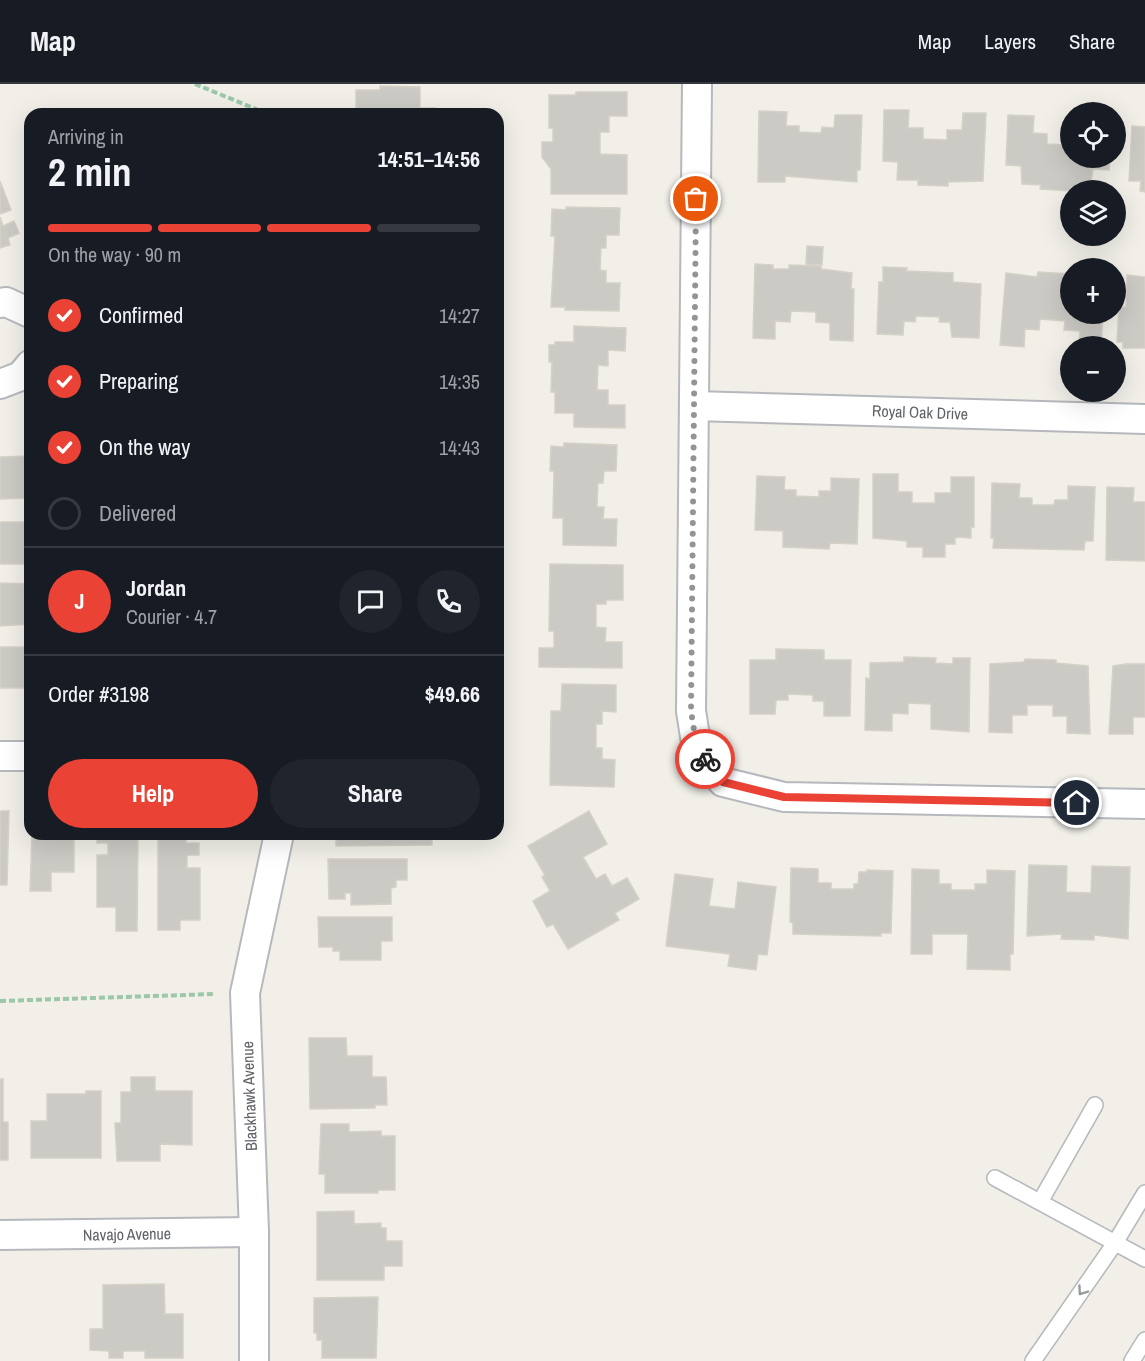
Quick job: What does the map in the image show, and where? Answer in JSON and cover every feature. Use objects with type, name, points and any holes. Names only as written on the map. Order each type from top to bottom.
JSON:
[{"type":"street","points":[[697,84],[691,711],[697,749],[723,782],[784,797],[1145,804]]},
{"type":"street","points":[[0,303],[6,302],[24,310]]},
{"type":"street","points":[[0,384],[21,376],[24,372]]},
{"type":"street","name":"Royal Oak Drive","points":[[694,406],[1145,419]]},
{"type":"street","points":[[0,756],[24,756]]},
{"type":"street","name":"Blackhawk Avenue","points":[[254,1361],[254,1232],[245,993],[278,840]]},
{"type":"street","name":"Navajo Avenue","points":[[0,1235],[254,1232]]},
{"type":"lane","points":[[1040,1202],[1095,1105]]},
{"type":"lane","points":[[995,1178],[1145,1259]]},
{"type":"lane","points":[[1033,1361],[1115,1243],[1145,1193]]},
{"type":"lane","points":[[1132,1361],[1145,1340]]},
{"type":"path","points":[[195,84],[253,108]]},
{"type":"path","points":[[0,1001],[245,993]]},
{"type":"building","points":[[380,86],[420,87],[420,108],[356,108],[356,90],[380,90]]},
{"type":"building","points":[[576,92],[627,92],[627,116],[609,116],[609,132],[600,132],[600,154],[627,155],[627,194],[551,194],[551,169],[542,157],[542,142],[553,142],[553,128],[549,128],[549,95],[576,95]]},
{"type":"building","points":[[884,110],[909,110],[908,128],[923,128],[923,139],[947,140],[947,130],[962,130],[963,113],[986,113],[983,181],[948,182],[948,186],[918,185],[918,180],[897,180],[898,162],[883,161]]},
{"type":"building","points":[[759,111],[787,112],[786,126],[799,126],[799,132],[821,133],[822,127],[834,128],[835,115],[862,115],[860,170],[857,170],[857,182],[785,176],[785,182],[758,182]]},
{"type":"building","points":[[1008,115],[1034,116],[1033,133],[1047,134],[1047,144],[1060,145],[1060,168],[1109,168],[1109,170],[1093,169],[1091,180],[1060,180],[1060,190],[1040,189],[1041,185],[1022,184],[1021,166],[1006,165]]},
{"type":"building","points":[[1132,126],[1145,127],[1145,192],[1140,191],[1141,181],[1129,181]]},
{"type":"building","points":[[0,181],[11,210],[0,214]]},
{"type":"building","points":[[566,207],[620,208],[619,235],[606,235],[606,248],[601,248],[600,270],[606,271],[606,283],[620,283],[619,311],[565,310],[565,307],[551,307],[555,236],[551,236],[552,209],[566,210]]},
{"type":"building","points":[[0,217],[3,226],[14,221],[19,233],[8,238],[10,245],[0,248]]},
{"type":"building","points":[[807,246],[823,247],[822,265],[806,264]]},
{"type":"building","points":[[755,264],[773,265],[773,269],[789,269],[789,265],[821,266],[821,269],[852,273],[853,341],[830,340],[830,323],[816,322],[816,312],[791,311],[790,322],[775,321],[775,339],[753,338]]},
{"type":"building","points":[[883,267],[907,268],[906,271],[953,273],[953,282],[981,284],[979,338],[952,337],[950,322],[939,322],[940,317],[916,316],[915,322],[904,321],[903,335],[877,334],[879,282],[883,282]]},
{"type":"building","points":[[1038,272],[1060,273],[1060,321],[1040,319],[1039,330],[1025,329],[1024,347],[1000,345],[1006,273],[1037,277]]},
{"type":"building","points":[[1127,275],[1145,277],[1145,348],[1126,348],[1126,336],[1117,336],[1118,324],[1126,324]]},
{"type":"building","points":[[1065,324],[1102,324],[1102,336],[1080,336],[1080,331],[1064,330]]},
{"type":"building","points":[[574,326],[626,328],[625,351],[608,350],[608,366],[598,365],[597,390],[608,390],[608,405],[625,405],[625,428],[574,427],[574,413],[555,413],[555,392],[551,392],[552,362],[549,362],[549,345],[555,345],[555,342],[574,342]]},
{"type":"building","points":[[564,443],[617,445],[616,471],[604,471],[603,483],[598,483],[597,507],[604,507],[603,519],[617,519],[616,546],[563,545],[563,518],[553,518],[554,471],[550,471],[551,446],[564,447]]},
{"type":"building","points":[[24,456],[24,498],[0,499],[0,457]]},
{"type":"building","points":[[873,474],[898,474],[898,492],[912,492],[912,503],[935,503],[935,493],[951,493],[951,477],[974,477],[974,527],[971,527],[971,538],[958,537],[955,538],[955,544],[945,544],[945,557],[923,557],[923,547],[907,547],[907,541],[873,538]]},
{"type":"building","points":[[757,476],[785,477],[784,490],[796,490],[796,496],[819,497],[819,491],[831,491],[831,478],[859,479],[857,544],[830,543],[829,549],[783,547],[783,531],[755,530]]},
{"type":"building","points":[[992,483],[1020,484],[1019,498],[1032,498],[1032,505],[1054,505],[1055,500],[1068,500],[1068,486],[1095,487],[1093,541],[1085,541],[1084,550],[993,548],[994,538],[991,538]]},
{"type":"building","points":[[1107,487],[1134,488],[1133,502],[1145,502],[1145,561],[1106,560]]},
{"type":"building","points":[[0,522],[24,522],[24,564],[0,564]]},
{"type":"building","points":[[550,564],[623,565],[623,600],[606,600],[606,604],[596,604],[596,627],[606,628],[605,642],[622,642],[622,668],[539,667],[539,648],[554,648],[554,631],[549,631]]},
{"type":"building","points":[[0,583],[24,584],[24,624],[0,626]]},
{"type":"building","points":[[0,647],[24,647],[24,688],[0,688]]},
{"type":"building","points":[[776,649],[824,650],[824,660],[851,660],[850,716],[824,716],[824,701],[813,701],[813,695],[788,694],[788,700],[776,700],[775,714],[750,714],[750,660],[776,660]]},
{"type":"building","points":[[904,657],[936,658],[935,663],[953,664],[953,658],[970,658],[969,732],[931,729],[931,704],[908,703],[908,714],[892,713],[892,731],[865,730],[866,678],[870,679],[870,663],[904,662]]},
{"type":"building","points":[[1025,659],[1056,660],[1056,663],[1088,666],[1090,734],[1067,733],[1067,716],[1053,716],[1053,705],[1027,705],[1027,715],[1012,715],[1012,733],[989,732],[990,664],[1024,662]]},
{"type":"building","points":[[1145,664],[1145,717],[1133,717],[1133,734],[1109,734],[1113,666]]},
{"type":"building","points":[[562,684],[616,685],[616,712],[602,711],[602,724],[596,724],[596,748],[602,748],[602,759],[615,760],[614,787],[550,785],[551,711],[561,711]]},
{"type":"building","points":[[0,811],[9,811],[7,885],[0,885]]},
{"type":"building","points":[[589,811],[607,844],[583,857],[596,879],[605,874],[612,886],[627,878],[639,899],[615,913],[619,920],[568,949],[553,924],[547,927],[533,901],[550,891],[542,877],[545,875],[528,846]]},
{"type":"building","points":[[32,840],[74,840],[74,872],[51,872],[51,891],[30,891]]},
{"type":"building","points":[[97,840],[138,840],[137,931],[116,931],[116,907],[97,907],[97,855],[108,855],[108,843],[97,843]]},
{"type":"building","points":[[158,840],[186,840],[186,843],[199,843],[199,855],[187,855],[187,868],[200,868],[200,920],[180,920],[180,930],[158,930]]},
{"type":"building","points":[[336,840],[432,840],[432,845],[336,846]]},
{"type":"building","points":[[328,859],[407,859],[407,880],[396,880],[396,887],[391,888],[391,904],[351,905],[351,893],[345,893],[345,899],[329,899]]},
{"type":"building","points":[[1029,865],[1067,866],[1066,892],[1091,893],[1092,866],[1130,867],[1128,939],[1094,935],[1094,940],[1061,939],[1062,934],[1027,936]]},
{"type":"building","points":[[791,868],[818,869],[818,883],[831,883],[831,889],[854,889],[854,884],[858,884],[859,872],[893,871],[891,933],[881,933],[881,936],[793,934],[793,923],[790,922]]},
{"type":"building","points":[[912,869],[939,870],[939,884],[951,884],[951,890],[975,890],[975,884],[987,884],[987,870],[1015,871],[1013,954],[1010,954],[1010,970],[967,969],[968,934],[932,934],[932,954],[911,954]]},
{"type":"building","points":[[675,874],[713,879],[709,906],[735,909],[738,882],[776,887],[767,955],[758,954],[756,970],[728,966],[730,954],[666,946]]},
{"type":"building","points":[[318,917],[392,917],[392,941],[381,941],[381,960],[340,960],[340,951],[333,951],[333,947],[319,947]]},
{"type":"building","points":[[309,1038],[346,1038],[347,1056],[372,1056],[372,1077],[386,1077],[387,1105],[375,1105],[375,1108],[310,1109]]},
{"type":"building","points":[[131,1077],[155,1077],[155,1091],[192,1091],[192,1145],[160,1144],[160,1161],[117,1161],[115,1123],[121,1123],[121,1092],[131,1092]]},
{"type":"building","points":[[0,1079],[3,1079],[3,1122],[8,1122],[8,1160],[0,1160]]},
{"type":"building","points":[[86,1091],[101,1091],[101,1158],[31,1158],[31,1121],[47,1121],[47,1094],[86,1094]]},
{"type":"building","points":[[321,1124],[349,1124],[349,1132],[381,1131],[381,1136],[395,1136],[395,1190],[378,1190],[378,1193],[325,1193],[325,1174],[319,1174]]},
{"type":"building","points":[[354,1211],[354,1224],[381,1223],[381,1228],[386,1228],[386,1241],[402,1241],[402,1266],[384,1266],[384,1280],[317,1280],[317,1212]]},
{"type":"building","points":[[164,1284],[165,1314],[183,1314],[183,1358],[145,1358],[145,1351],[123,1351],[123,1358],[109,1358],[109,1351],[90,1350],[90,1329],[103,1329],[103,1285]]},
{"type":"building","points":[[378,1297],[376,1358],[322,1358],[322,1340],[317,1340],[317,1333],[314,1333],[314,1298]]},
{"type":"way so far","points":[[696,199],[691,711],[697,749],[705,759]]},
{"type":"route","points":[[705,759],[723,782],[784,797],[1077,803]]}]
